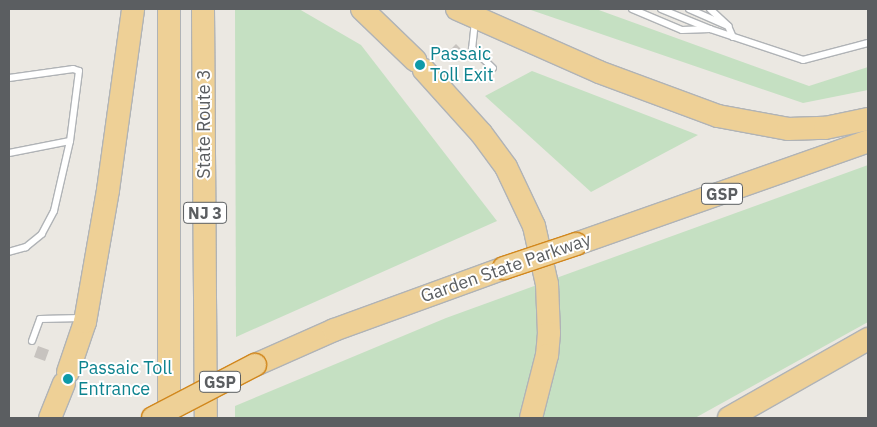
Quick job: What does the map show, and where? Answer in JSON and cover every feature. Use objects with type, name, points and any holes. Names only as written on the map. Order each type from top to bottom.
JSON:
[{"type":"highway","points":[[50,418],[66,378],[86,316],[108,190],[133,9]]},
{"type":"highway","name":"State Route 3","points":[[169,9],[169,418]]},
{"type":"highway","name":"State Route 3","points":[[203,9],[206,418]]},
{"type":"highway","points":[[362,9],[420,65],[482,133],[506,167],[534,226],[547,284],[549,333],[545,364],[531,418]]},
{"type":"highway","points":[[466,14],[599,72],[718,116],[788,129],[825,128],[868,119]]},
{"type":"highway","name":"Garden State Parkway","points":[[153,418],[255,365],[348,325],[504,268],[868,141]]},
{"type":"highway","points":[[729,418],[868,339]]},
{"type":"lane","points":[[632,9],[682,30],[710,30]]},
{"type":"lane","points":[[661,9],[710,30],[803,60],[868,43]]},
{"type":"lane","points":[[689,9],[728,26]]},
{"type":"lane","points":[[710,9],[728,26],[734,37]]},
{"type":"lane","points":[[466,14],[472,48],[493,68]]},
{"type":"lane","points":[[9,78],[73,69],[79,71],[70,141],[54,211],[42,234],[33,243],[9,252]]},
{"type":"lane","points":[[9,153],[70,141]]},
{"type":"lane","points":[[32,342],[40,319],[74,320],[86,316]]},
{"type":"green space","points":[[235,9],[299,9],[361,45],[497,221],[236,337]]},
{"type":"green space","points":[[528,9],[596,9],[809,86],[868,67],[868,90],[803,103]]},
{"type":"green space","points":[[532,71],[698,135],[591,192],[485,96]]},
{"type":"green space","points":[[868,165],[868,322],[695,418],[235,418],[235,406],[446,318]]},
{"type":"building","points":[[456,44],[465,53],[456,61],[448,52]]},
{"type":"building","points":[[38,346],[49,350],[45,361],[34,357]]},
{"type":"place","name":"Passaic Toll Exit","points":[[420,65]]},
{"type":"place","name":"Passaic Toll Entrance","points":[[68,379]]}]
